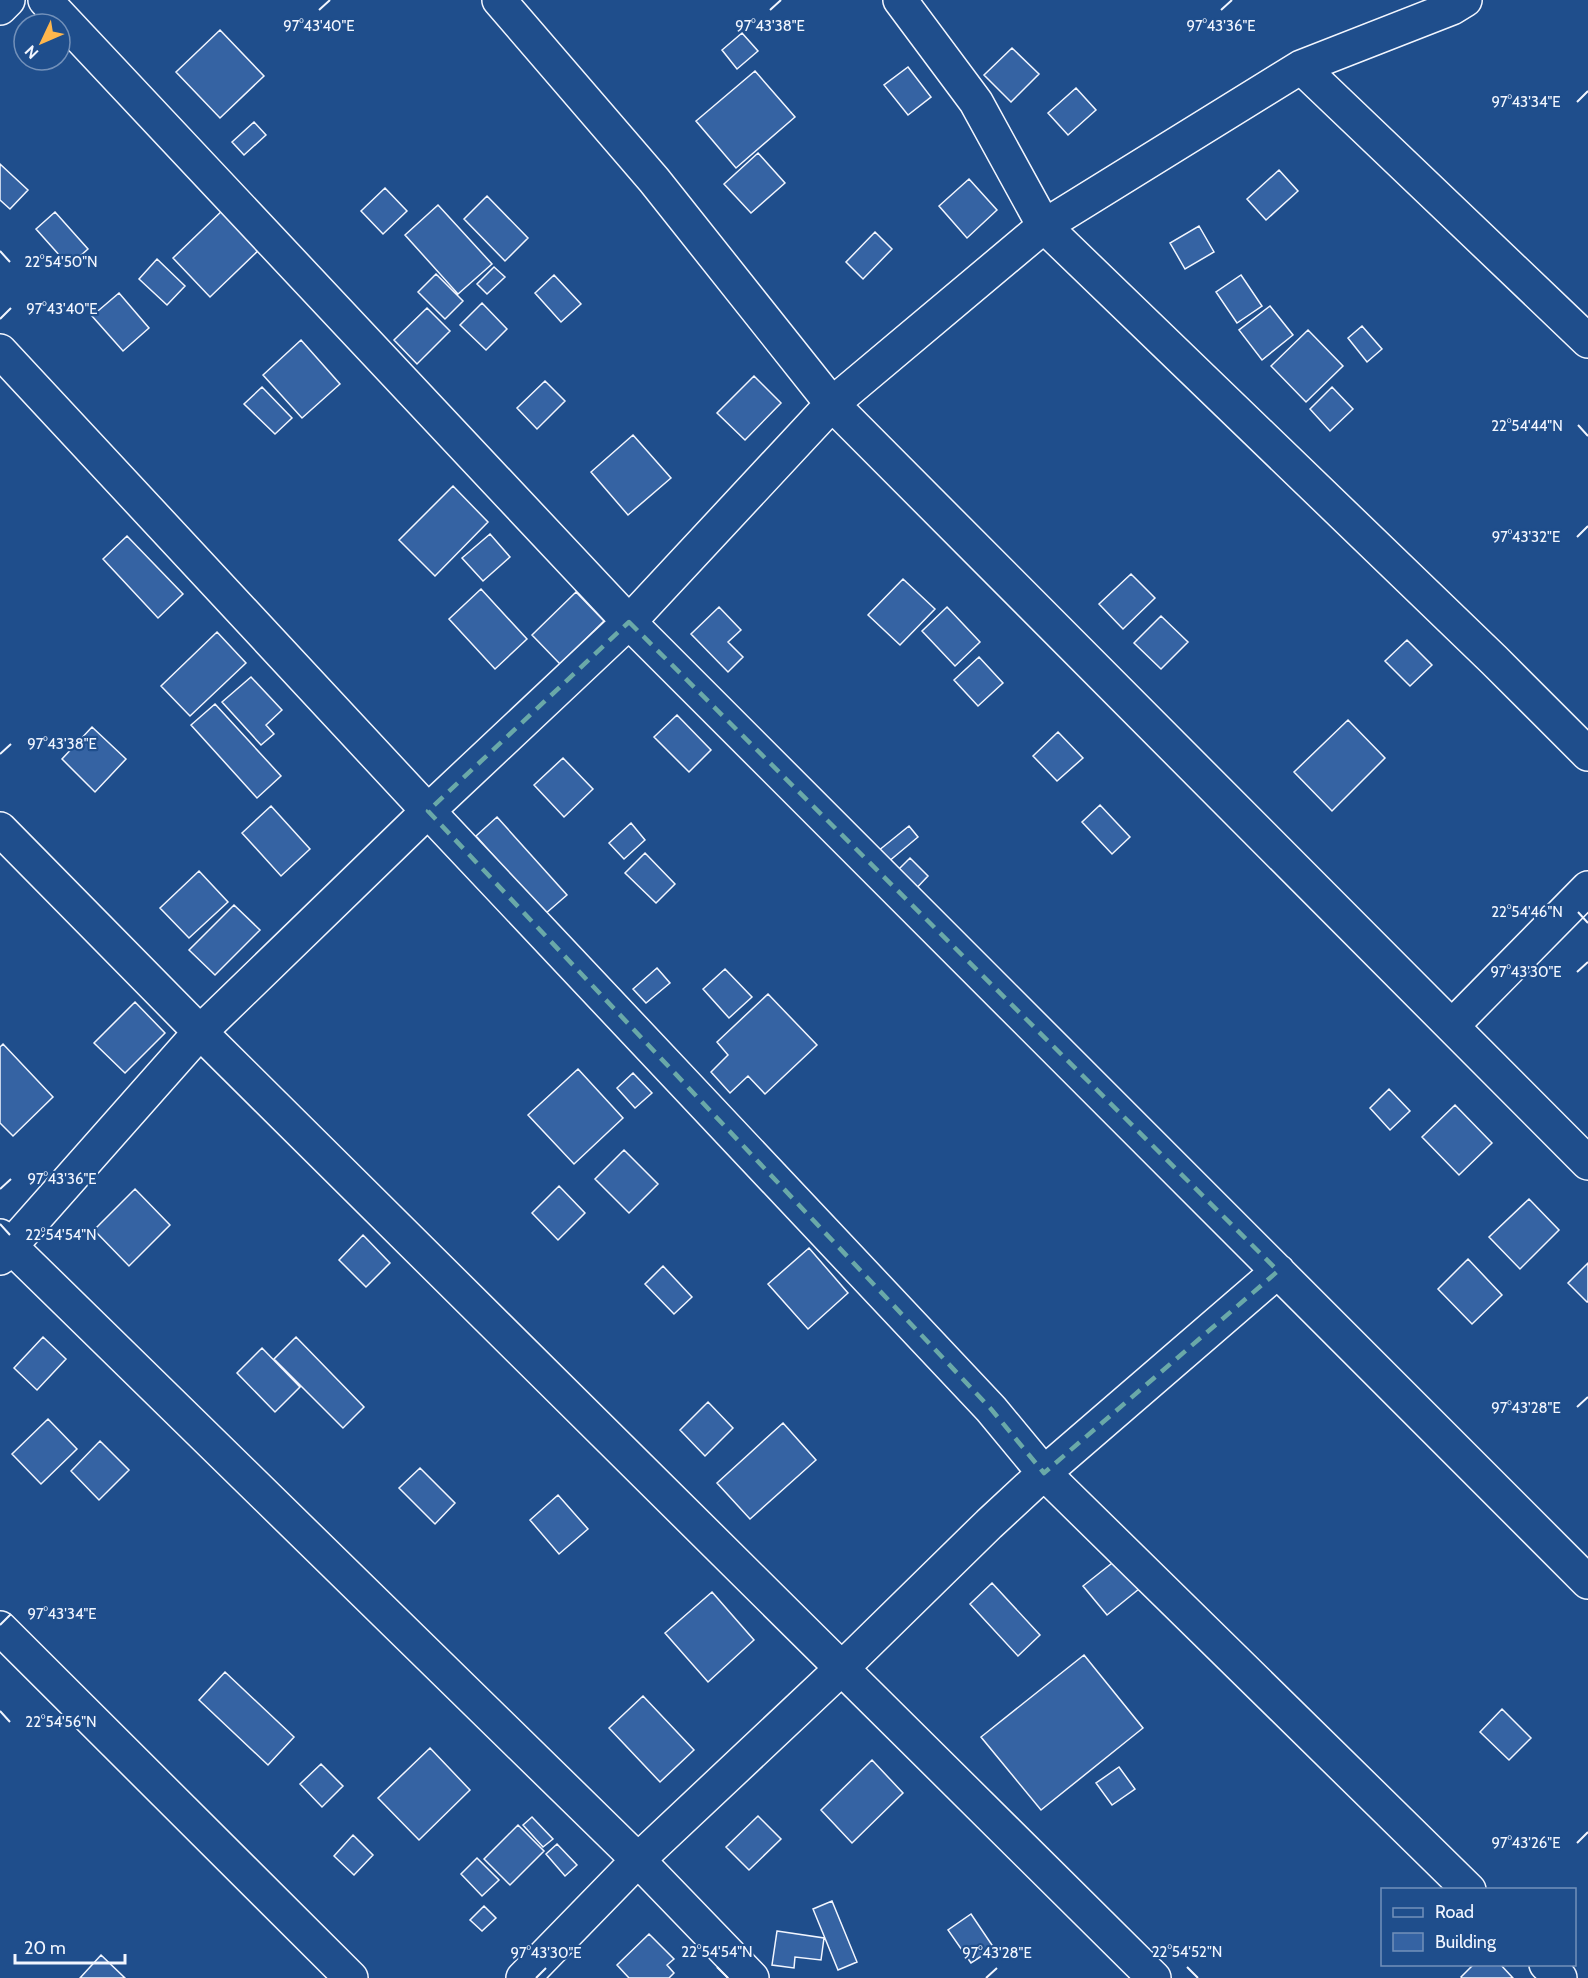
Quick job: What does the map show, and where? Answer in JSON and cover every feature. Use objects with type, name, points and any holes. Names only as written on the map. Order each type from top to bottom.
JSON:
[{"type":"street","points":[[0,8],[8,0]]},
{"type":"street","points":[[45,0],[629,622],[1588,1582]]},
{"type":"street","points":[[499,0],[654,180],[832,404],[1588,1163]]},
{"type":"street","points":[[900,0],[976,102],[1044,226],[1494,660],[1588,754]]},
{"type":"street","points":[[752,1978],[638,1860],[4,1247],[200,1032],[428,811],[629,622],[832,404],[1044,226],[1301,67],[1452,8],[1465,0]]},
{"type":"street","points":[[1301,67],[1588,341]]},
{"type":"street","points":[[0,351],[428,811],[991,1409],[1044,1473],[1467,1888]]},
{"type":"street","points":[[0,829],[200,1032],[1154,1978]]},
{"type":"street","points":[[1452,1026],[1588,888]]},
{"type":"street","points":[[523,1978],[638,1860],[841,1669],[989,1524],[1044,1473],[1278,1272]]},
{"type":"street","points":[[0,1628],[351,1978]]},
{"type":"street","points":[[1547,1966],[1560,1978]]},
{"type":"highlighted area","points":[[629,622],[1278,1271],[1044,1473],[991,1409],[428,811]]},
{"type":"building","points":[[220,30],[264,76],[220,118],[176,72]]},
{"type":"building","points":[[742,33],[758,51],[737,69],[722,50]]},
{"type":"building","points":[[1012,48],[1039,74],[1011,102],[984,75]]},
{"type":"building","points":[[908,67],[931,97],[908,115],[884,85]]},
{"type":"building","points":[[755,71],[795,117],[736,168],[696,121]]},
{"type":"building","points":[[1076,88],[1096,110],[1068,135],[1048,113]]},
{"type":"building","points":[[254,122],[266,135],[244,155],[232,142]]},
{"type":"building","points":[[758,153],[785,183],[751,213],[724,184]]},
{"type":"building","points":[[0,164],[28,190],[10,209],[0,200]]},
{"type":"building","points":[[1279,170],[1298,191],[1266,220],[1247,199]]},
{"type":"building","points":[[969,179],[997,210],[967,238],[939,206]]},
{"type":"building","points":[[385,188],[407,211],[383,234],[361,211]]},
{"type":"building","points":[[487,196],[528,238],[505,261],[464,219]]},
{"type":"building","points":[[438,205],[492,264],[458,294],[405,235]]},
{"type":"building","points":[[227,206],[264,245],[210,297],[173,258]]},
{"type":"building","points":[[55,212],[88,249],[69,266],[36,229]]},
{"type":"building","points":[[1199,226],[1214,252],[1185,269],[1170,243]]},
{"type":"building","points":[[875,232],[892,249],[863,279],[846,262]]},
{"type":"building","points":[[157,259],[185,286],[167,305],[139,279]]},
{"type":"building","points":[[494,267],[505,277],[487,294],[477,284]]},
{"type":"building","points":[[436,274],[463,301],[445,319],[418,292]]},
{"type":"building","points":[[554,275],[581,304],[561,322],[535,293]]},
{"type":"building","points":[[1241,275],[1262,306],[1237,323],[1216,292]]},
{"type":"building","points":[[119,293],[149,328],[123,351],[92,316]]},
{"type":"building","points":[[482,303],[507,329],[486,350],[460,325]]},
{"type":"building","points":[[1270,306],[1293,335],[1262,360],[1239,330]]},
{"type":"building","points":[[427,308],[450,331],[417,364],[394,340]]},
{"type":"building","points":[[1362,326],[1382,349],[1367,362],[1348,338]]},
{"type":"building","points":[[1308,330],[1343,366],[1306,402],[1271,366]]},
{"type":"building","points":[[301,340],[340,384],[302,418],[263,375]]},
{"type":"building","points":[[754,376],[781,403],[745,440],[717,413]]},
{"type":"building","points":[[545,381],[565,401],[537,429],[517,408]]},
{"type":"building","points":[[262,387],[292,418],[275,434],[244,404]]},
{"type":"building","points":[[1332,387],[1353,409],[1330,431],[1310,409]]},
{"type":"building","points":[[633,435],[671,478],[628,515],[591,472]]},
{"type":"building","points":[[453,486],[488,522],[435,576],[399,540]]},
{"type":"building","points":[[490,534],[510,557],[483,581],[462,558]]},
{"type":"building","points":[[127,536],[183,594],[158,618],[103,559]]},
{"type":"building","points":[[1131,574],[1155,598],[1123,629],[1099,604]]},
{"type":"building","points":[[903,579],[935,609],[900,645],[868,615]]},
{"type":"building","points":[[481,589],[527,639],[495,669],[449,619]]},
{"type":"building","points":[[576,592],[604,621],[560,664],[532,635]]},
{"type":"building","points":[[719,607],[741,630],[728,642],[743,657],[728,672],[691,634]]},
{"type":"building","points":[[947,607],[980,642],[955,666],[922,631]]},
{"type":"building","points":[[1161,616],[1188,642],[1161,669],[1134,643]]},
{"type":"building","points":[[217,632],[246,663],[190,716],[161,686]]},
{"type":"building","points":[[1407,640],[1432,665],[1410,686],[1385,661]]},
{"type":"building","points":[[979,657],[1003,683],[978,706],[954,680]]},
{"type":"building","points":[[251,677],[282,710],[266,725],[274,734],[261,745],[222,702]]},
{"type":"building","points":[[215,704],[281,776],[257,798],[191,725]]},
{"type":"building","points":[[677,715],[711,750],[689,772],[654,737]]},
{"type":"building","points":[[1348,720],[1385,758],[1332,811],[1294,772]]},
{"type":"building","points":[[92,727],[126,759],[95,792],[62,759]]},
{"type":"building","points":[[1058,732],[1083,758],[1057,781],[1033,756]]},
{"type":"building","points":[[563,758],[593,789],[564,817],[534,785]]},
{"type":"building","points":[[1100,805],[1130,837],[1112,854],[1082,822]]},
{"type":"building","points":[[271,806],[310,849],[281,876],[242,833]]},
{"type":"building","points":[[497,817],[567,895],[545,914],[476,836]]},
{"type":"building","points":[[631,823],[645,840],[624,859],[609,843]]},
{"type":"building","points":[[909,826],[918,837],[888,862],[878,851]]},
{"type":"building","points":[[645,853],[675,884],[656,903],[625,873]]},
{"type":"building","points":[[910,858],[928,876],[909,896],[890,878]]},
{"type":"building","points":[[199,871],[228,902],[189,938],[160,908]]},
{"type":"building","points":[[234,905],[260,930],[215,975],[189,950]]},
{"type":"building","points":[[657,968],[670,983],[646,1003],[633,989]]},
{"type":"building","points":[[725,969],[752,997],[729,1018],[703,989]]},
{"type":"building","points":[[768,994],[817,1045],[765,1094],[748,1076],[730,1093],[711,1072],[728,1055],[717,1042]]},
{"type":"building","points":[[135,1002],[165,1033],[125,1073],[94,1043]]},
{"type":"building","points":[[3,1044],[53,1097],[13,1136],[0,1123],[0,1047]]},
{"type":"building","points":[[578,1069],[623,1118],[574,1164],[528,1115]]},
{"type":"building","points":[[633,1073],[652,1093],[635,1108],[617,1088]]},
{"type":"building","points":[[1389,1089],[1410,1111],[1390,1130],[1370,1108]]},
{"type":"building","points":[[1455,1105],[1492,1143],[1459,1175],[1422,1137]]},
{"type":"building","points":[[624,1150],[658,1184],[629,1213],[595,1179]]},
{"type":"building","points":[[559,1186],[585,1213],[558,1240],[532,1213]]},
{"type":"building","points":[[135,1189],[170,1225],[129,1266],[94,1230]]},
{"type":"building","points":[[1529,1199],[1559,1230],[1520,1269],[1489,1237]]},
{"type":"building","points":[[363,1235],[390,1263],[366,1287],[339,1260]]},
{"type":"building","points":[[809,1248],[848,1293],[808,1329],[768,1284]]},
{"type":"building","points":[[1468,1259],[1502,1295],[1472,1324],[1438,1289]]},
{"type":"building","points":[[1588,1263],[1588,1302],[1587,1302],[1568,1283]]},
{"type":"building","points":[[663,1266],[692,1297],[674,1314],[645,1284]]},
{"type":"building","points":[[43,1337],[66,1359],[37,1390],[14,1368]]},
{"type":"building","points":[[296,1337],[364,1407],[343,1428],[274,1359]]},
{"type":"building","points":[[262,1348],[300,1387],[275,1412],[237,1373]]},
{"type":"building","points":[[708,1402],[733,1428],[705,1456],[680,1430]]},
{"type":"building","points":[[48,1419],[77,1449],[41,1484],[12,1454]]},
{"type":"building","points":[[783,1423],[816,1460],[750,1519],[717,1483]]},
{"type":"building","points":[[100,1441],[129,1470],[99,1500],[71,1471]]},
{"type":"building","points":[[420,1468],[455,1503],[435,1524],[399,1488]]},
{"type":"building","points":[[558,1495],[588,1529],[559,1554],[530,1520]]},
{"type":"building","points":[[1116,1560],[1139,1589],[1107,1615],[1083,1586]]},
{"type":"building","points":[[992,1583],[1040,1635],[1018,1656],[970,1604]]},
{"type":"building","points":[[712,1592],[754,1640],[708,1682],[665,1633]]},
{"type":"building","points":[[1084,1655],[1143,1728],[1041,1810],[981,1737]]},
{"type":"building","points":[[225,1672],[294,1737],[268,1765],[199,1700]]},
{"type":"building","points":[[643,1696],[694,1750],[660,1782],[609,1728]]},
{"type":"building","points":[[1502,1709],[1531,1738],[1509,1760],[1480,1732]]},
{"type":"building","points":[[430,1748],[470,1790],[419,1840],[378,1798]]},
{"type":"building","points":[[872,1760],[903,1793],[852,1843],[821,1810]]},
{"type":"building","points":[[321,1764],[343,1786],[322,1807],[300,1784]]},
{"type":"building","points":[[1119,1767],[1135,1789],[1112,1805],[1096,1783]]},
{"type":"building","points":[[758,1816],[781,1839],[749,1870],[726,1847]]},
{"type":"building","points":[[532,1817],[553,1839],[543,1847],[523,1825]]},
{"type":"building","points":[[518,1825],[544,1851],[510,1885],[484,1859]]},
{"type":"building","points":[[353,1835],[373,1855],[354,1875],[334,1856]]},
{"type":"building","points":[[557,1844],[577,1865],[565,1876],[546,1854]]},
{"type":"building","points":[[477,1858],[499,1880],[482,1896],[461,1874]]},
{"type":"building","points":[[832,1901],[857,1962],[838,1970],[813,1909]]},
{"type":"building","points":[[484,1906],[496,1918],[482,1931],[470,1920]]},
{"type":"building","points":[[971,1914],[994,1948],[971,1963],[948,1930]]},
{"type":"building","points":[[777,1931],[824,1938],[821,1960],[795,1957],[794,1968],[772,1965]]},
{"type":"building","points":[[649,1934],[674,1959],[667,1965],[674,1973],[669,1978],[629,1978],[617,1965]]},
{"type":"building","points":[[101,1955],[125,1978],[80,1978]]},
{"type":"building","points":[[1472,1966],[1502,1966],[1513,1978],[1462,1978]]}]
